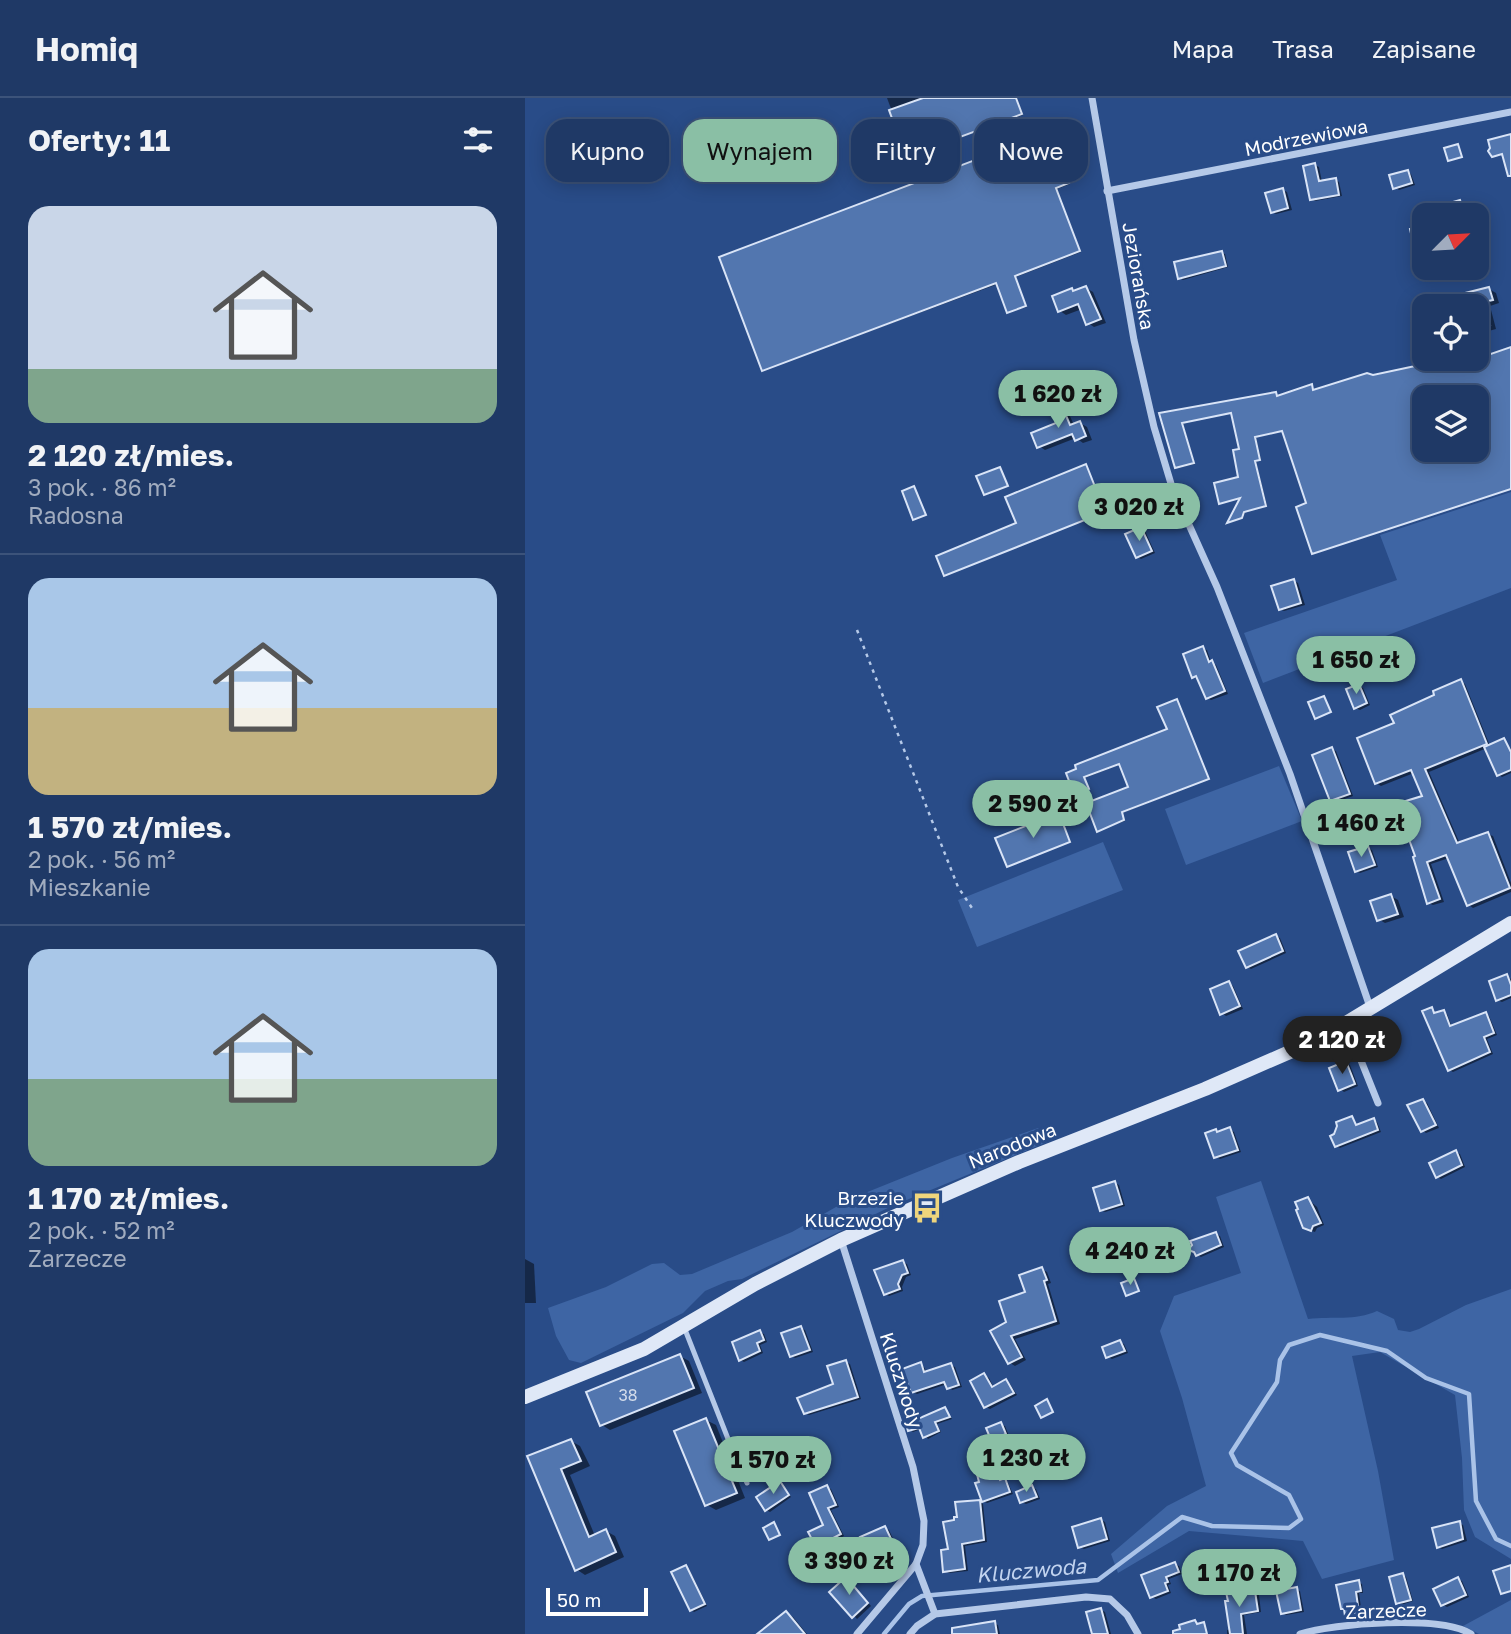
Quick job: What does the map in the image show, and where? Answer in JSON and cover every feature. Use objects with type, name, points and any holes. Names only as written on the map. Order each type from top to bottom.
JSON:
[{"type":"street","name":"Jeziorańska","points":[[1092,98],[1135,340],[1154,427],[1173,487],[1217,587],[1290,774],[1371,1008]]},
{"type":"street","name":"Modrzewiowa","points":[[1107,191],[1511,112]]},
{"type":"street","name":"Narodowa","points":[[525,1397],[644,1349],[755,1284],[841,1240],[1019,1162],[1205,1089],[1292,1051],[1346,1023],[1511,923]]},
{"type":"street","points":[[1346,1023],[1378,1103]]},
{"type":"street","name":"Kluczwody","points":[[841,1240],[917,1480],[924,1521],[923,1545],[916,1564],[857,1634]]},
{"type":"street","points":[[916,1564],[933,1610]]},
{"type":"street","points":[[910,1634],[933,1610],[1086,1597],[1110,1599],[1127,1615],[1138,1634]]},
{"type":"street","name":"Zarzecze","points":[[1300,1634],[1316,1629],[1415,1622],[1437,1624],[1465,1630],[1471,1634]]},
{"type":"lane","points":[[684,1326],[747,1483]]},
{"type":"path","points":[[857,629],[958,887],[974,911]]},
{"type":"shaded area","points":[[1511,492],[1511,588],[1263,683],[1244,633],[1397,580],[1380,535]]},
{"type":"shaded area","points":[[1279,766],[1302,821],[1186,865],[1165,809]]},
{"type":"shaded area","points":[[1103,842],[1123,890],[977,947],[958,900]]},
{"type":"shaded area","points":[[1038,1128],[1047,1142],[892,1206],[742,1279],[728,1281],[705,1291],[683,1313],[581,1363],[569,1360],[556,1336],[548,1308],[606,1287],[652,1264],[664,1263],[680,1275],[692,1274],[792,1232],[850,1199],[952,1158]]},
{"type":"shaded area","points":[[1261,1181],[1308,1319],[1352,1317],[1377,1311],[1394,1319],[1398,1330],[1410,1332],[1466,1305],[1511,1289],[1511,1559],[1475,1537],[1464,1510],[1455,1395],[1380,1352],[1352,1356],[1378,1471],[1394,1560],[1322,1579],[1303,1541],[1189,1531],[1118,1573],[1111,1554],[1167,1506],[1206,1486],[1160,1331],[1174,1296],[1241,1273],[1216,1197]]},
{"type":"shaded area","points":[[1511,1600],[1511,1634],[1479,1634],[1463,1626]]},
{"type":"building","points":[[923,98],[1016,98],[1022,114],[1009,119],[974,119],[974,132],[960,137],[960,119],[892,119],[889,110]]},
{"type":"building","points":[[1511,134],[1511,176],[1508,176],[1502,154],[1492,157],[1488,151],[1488,140]]},
{"type":"building","points":[[1458,144],[1462,157],[1448,161],[1444,148]]},
{"type":"building","points":[[974,160],[974,182],[1069,182],[1056,188],[1080,251],[1015,276],[1026,306],[1007,313],[996,283],[762,371],[719,257],[917,182],[960,182],[960,166]]},
{"type":"building","points":[[1315,163],[1319,181],[1336,178],[1339,195],[1310,200],[1303,166]]},
{"type":"building","points":[[1408,170],[1412,183],[1393,189],[1389,175]]},
{"type":"building","points":[[1283,188],[1288,208],[1271,213],[1265,193]]},
{"type":"building","points":[[1222,251],[1226,266],[1178,279],[1174,262]]},
{"type":"building","points":[[1086,286],[1101,319],[1086,325],[1078,304],[1058,312],[1052,296]]},
{"type":"building","points":[[1489,287],[1493,300],[1489,301],[1489,294],[1461,294]]},
{"type":"building","points":[[1511,347],[1511,489],[1312,554],[1296,507],[1306,503],[1282,431],[1255,437],[1260,460],[1255,461],[1266,506],[1244,512],[1242,518],[1227,523],[1240,498],[1219,504],[1214,483],[1238,477],[1233,450],[1239,449],[1231,413],[1182,423],[1194,463],[1175,468],[1159,413],[1276,392],[1277,396],[1312,384],[1313,390],[1367,373],[1373,375],[1412,367],[1412,371],[1489,371],[1489,355]]},
{"type":"building","points":[[1062,406],[1070,425],[1080,421],[1086,436],[1075,441],[1072,434],[1037,448],[1031,433],[1056,423],[1051,410]]},
{"type":"building","points":[[1086,464],[1105,512],[944,576],[936,556],[1016,523],[1005,497]]},
{"type":"building","points":[[1000,467],[1008,486],[984,495],[976,476]]},
{"type":"building","points":[[914,486],[926,515],[913,520],[902,491]]},
{"type":"building","points":[[1141,527],[1152,551],[1136,558],[1125,534]]},
{"type":"building","points":[[1294,579],[1301,603],[1279,610],[1271,586]]},
{"type":"building","points":[[1203,646],[1225,691],[1206,699],[1196,676],[1192,678],[1183,654]]},
{"type":"building","points":[[1461,679],[1487,744],[1425,769],[1457,843],[1488,832],[1510,888],[1467,906],[1446,855],[1427,862],[1440,899],[1427,904],[1413,857],[1415,856],[1396,804],[1422,796],[1411,770],[1375,784],[1357,738],[1394,723],[1390,715]]},
{"type":"building","points":[[1359,684],[1367,703],[1354,709],[1346,689]]},
{"type":"building","points":[[1324,696],[1331,712],[1315,719],[1308,702]]},
{"type":"building","points":[[1177,699],[1209,779],[1122,812],[1124,820],[1097,832],[1086,803],[1128,787],[1119,764],[1084,777],[1089,789],[1074,794],[1066,773],[1076,769],[1075,765],[1167,729],[1157,707]]},
{"type":"building","points":[[1504,738],[1511,752],[1511,770],[1497,776],[1484,747]]},
{"type":"building","points":[[1332,747],[1350,794],[1330,801],[1312,755]]},
{"type":"building","points":[[1059,813],[1070,842],[1007,867],[995,838]]},
{"type":"building","points":[[1368,846],[1375,865],[1355,872],[1348,852]]},
{"type":"building","points":[[1391,894],[1398,914],[1377,921],[1370,901]]},
{"type":"building","points":[[1276,934],[1283,951],[1246,968],[1238,951]]},
{"type":"building","points":[[1507,974],[1511,995],[1496,1001],[1489,981]]},
{"type":"building","points":[[1229,981],[1240,1006],[1220,1015],[1210,989]]},
{"type":"building","points":[[1432,1007],[1434,1013],[1444,1010],[1450,1026],[1486,1012],[1494,1033],[1484,1037],[1490,1052],[1448,1071],[1422,1011]]},
{"type":"building","points":[[1346,1061],[1355,1084],[1338,1091],[1329,1068]]},
{"type":"building","points":[[1423,1099],[1436,1125],[1421,1132],[1407,1105]]},
{"type":"building","points":[[1352,1116],[1356,1125],[1374,1118],[1378,1130],[1335,1147],[1330,1136],[1334,1134],[1336,1122]]},
{"type":"building","points":[[1230,1127],[1238,1150],[1214,1158],[1205,1133]]},
{"type":"building","points":[[1456,1150],[1462,1165],[1436,1178],[1429,1163]]},
{"type":"building","points":[[1115,1181],[1122,1204],[1100,1211],[1093,1188]]},
{"type":"building","points":[[1308,1197],[1321,1223],[1313,1226],[1311,1231],[1303,1228],[1295,1202]]},
{"type":"building","points":[[1139,1230],[1144,1248],[1132,1252],[1131,1247],[1122,1250],[1118,1236]]},
{"type":"building","points":[[1216,1232],[1221,1245],[1196,1256],[1188,1250],[1192,1245],[1190,1241]]},
{"type":"building","points":[[903,1260],[908,1273],[902,1275],[898,1284],[900,1289],[884,1295],[874,1270]]},
{"type":"building","points":[[1042,1267],[1056,1321],[1011,1336],[1022,1357],[1008,1364],[990,1331],[1006,1322],[999,1301],[1025,1292],[1019,1275]]},
{"type":"building","points":[[1134,1278],[1139,1291],[1126,1296],[1121,1283]]},
{"type":"building","points":[[801,1326],[810,1350],[790,1357],[781,1333]]},
{"type":"building","points":[[760,1330],[764,1340],[757,1343],[760,1351],[739,1361],[732,1342]]},
{"type":"building","points":[[1120,1340],[1125,1351],[1106,1358],[1102,1347]]},
{"type":"building","points":[[680,1354],[694,1388],[600,1426],[586,1392]]},
{"type":"building","points":[[846,1360],[858,1397],[804,1414],[797,1398],[833,1384],[827,1366]]},
{"type":"building","points":[[921,1362],[924,1372],[951,1363],[959,1385],[947,1389],[944,1382],[911,1393],[902,1369]]},
{"type":"building","points":[[984,1373],[992,1387],[1006,1379],[1014,1393],[984,1408],[970,1381]]},
{"type":"building","points":[[1047,1399],[1053,1412],[1041,1418],[1035,1406]]},
{"type":"building","points":[[945,1407],[950,1417],[935,1422],[939,1431],[923,1438],[919,1428],[908,1431],[906,1424]]},
{"type":"building","points":[[706,1418],[737,1493],[705,1506],[674,1431]]},
{"type":"building","points":[[1001,1422],[1006,1434],[991,1440],[986,1428]]},
{"type":"building","points":[[571,1439],[581,1461],[561,1469],[589,1537],[606,1529],[616,1552],[575,1571],[527,1456]]},
{"type":"building","points":[[1053,1442],[1061,1460],[1041,1469],[1033,1451]]},
{"type":"building","points":[[995,1467],[1000,1480],[1005,1478],[1010,1492],[982,1502],[975,1483],[979,1482],[977,1474]]},
{"type":"building","points":[[780,1481],[789,1495],[765,1511],[756,1497]]},
{"type":"building","points":[[827,1485],[836,1505],[828,1508],[841,1534],[816,1547],[808,1532],[823,1525],[809,1493]]},
{"type":"building","points":[[1032,1485],[1037,1497],[1020,1503],[1016,1492]]},
{"type":"building","points":[[980,1500],[984,1540],[962,1544],[965,1569],[943,1572],[941,1550],[948,1549],[943,1522],[957,1517],[955,1502]]},
{"type":"building","points":[[1101,1518],[1107,1539],[1078,1548],[1072,1527]]},
{"type":"building","points":[[1460,1521],[1463,1539],[1437,1548],[1432,1528]]},
{"type":"building","points":[[774,1522],[780,1535],[769,1540],[763,1528]]},
{"type":"building","points":[[885,1526],[892,1541],[868,1553],[860,1537]]},
{"type":"building","points":[[1175,1562],[1179,1572],[1166,1577],[1168,1591],[1150,1598],[1141,1575]]},
{"type":"building","points":[[686,1565],[705,1604],[690,1611],[671,1572]]},
{"type":"building","points":[[1511,1565],[1511,1591],[1501,1594],[1493,1571]]},
{"type":"building","points":[[1403,1573],[1411,1600],[1396,1604],[1389,1577]]},
{"type":"building","points":[[846,1577],[868,1603],[852,1618],[829,1592]]},
{"type":"building","points":[[1458,1577],[1466,1595],[1441,1606],[1433,1589]]},
{"type":"building","points":[[1359,1580],[1361,1591],[1356,1592],[1359,1613],[1345,1616],[1336,1585]]},
{"type":"building","points":[[1297,1587],[1301,1610],[1281,1614],[1276,1591]]},
{"type":"building","points":[[1238,1590],[1239,1594],[1255,1591],[1258,1611],[1241,1614],[1243,1634],[1230,1634],[1226,1592]]},
{"type":"building","points":[[1101,1608],[1108,1634],[1092,1634],[1086,1612]]},
{"type":"building","points":[[786,1611],[805,1634],[757,1634]]},
{"type":"building","points":[[1195,1620],[1197,1624],[1204,1622],[1207,1634],[1173,1634],[1173,1631],[1180,1629],[1179,1625]]},
{"type":"building","points":[[995,1621],[997,1634],[952,1634],[952,1628]]},
{"type":"waterway","name":"Kluczwoda","points":[[884,1634],[909,1604],[922,1596],[1098,1580],[1182,1517],[1212,1526],[1289,1528],[1301,1519],[1289,1495],[1237,1465],[1231,1453],[1277,1382],[1280,1360],[1289,1345],[1320,1335],[1387,1351],[1426,1378],[1469,1394],[1476,1501],[1496,1539],[1511,1546]]},
{"type":"place","name":"Brzezie Kluczwody","points":[[927,1208]]}]
